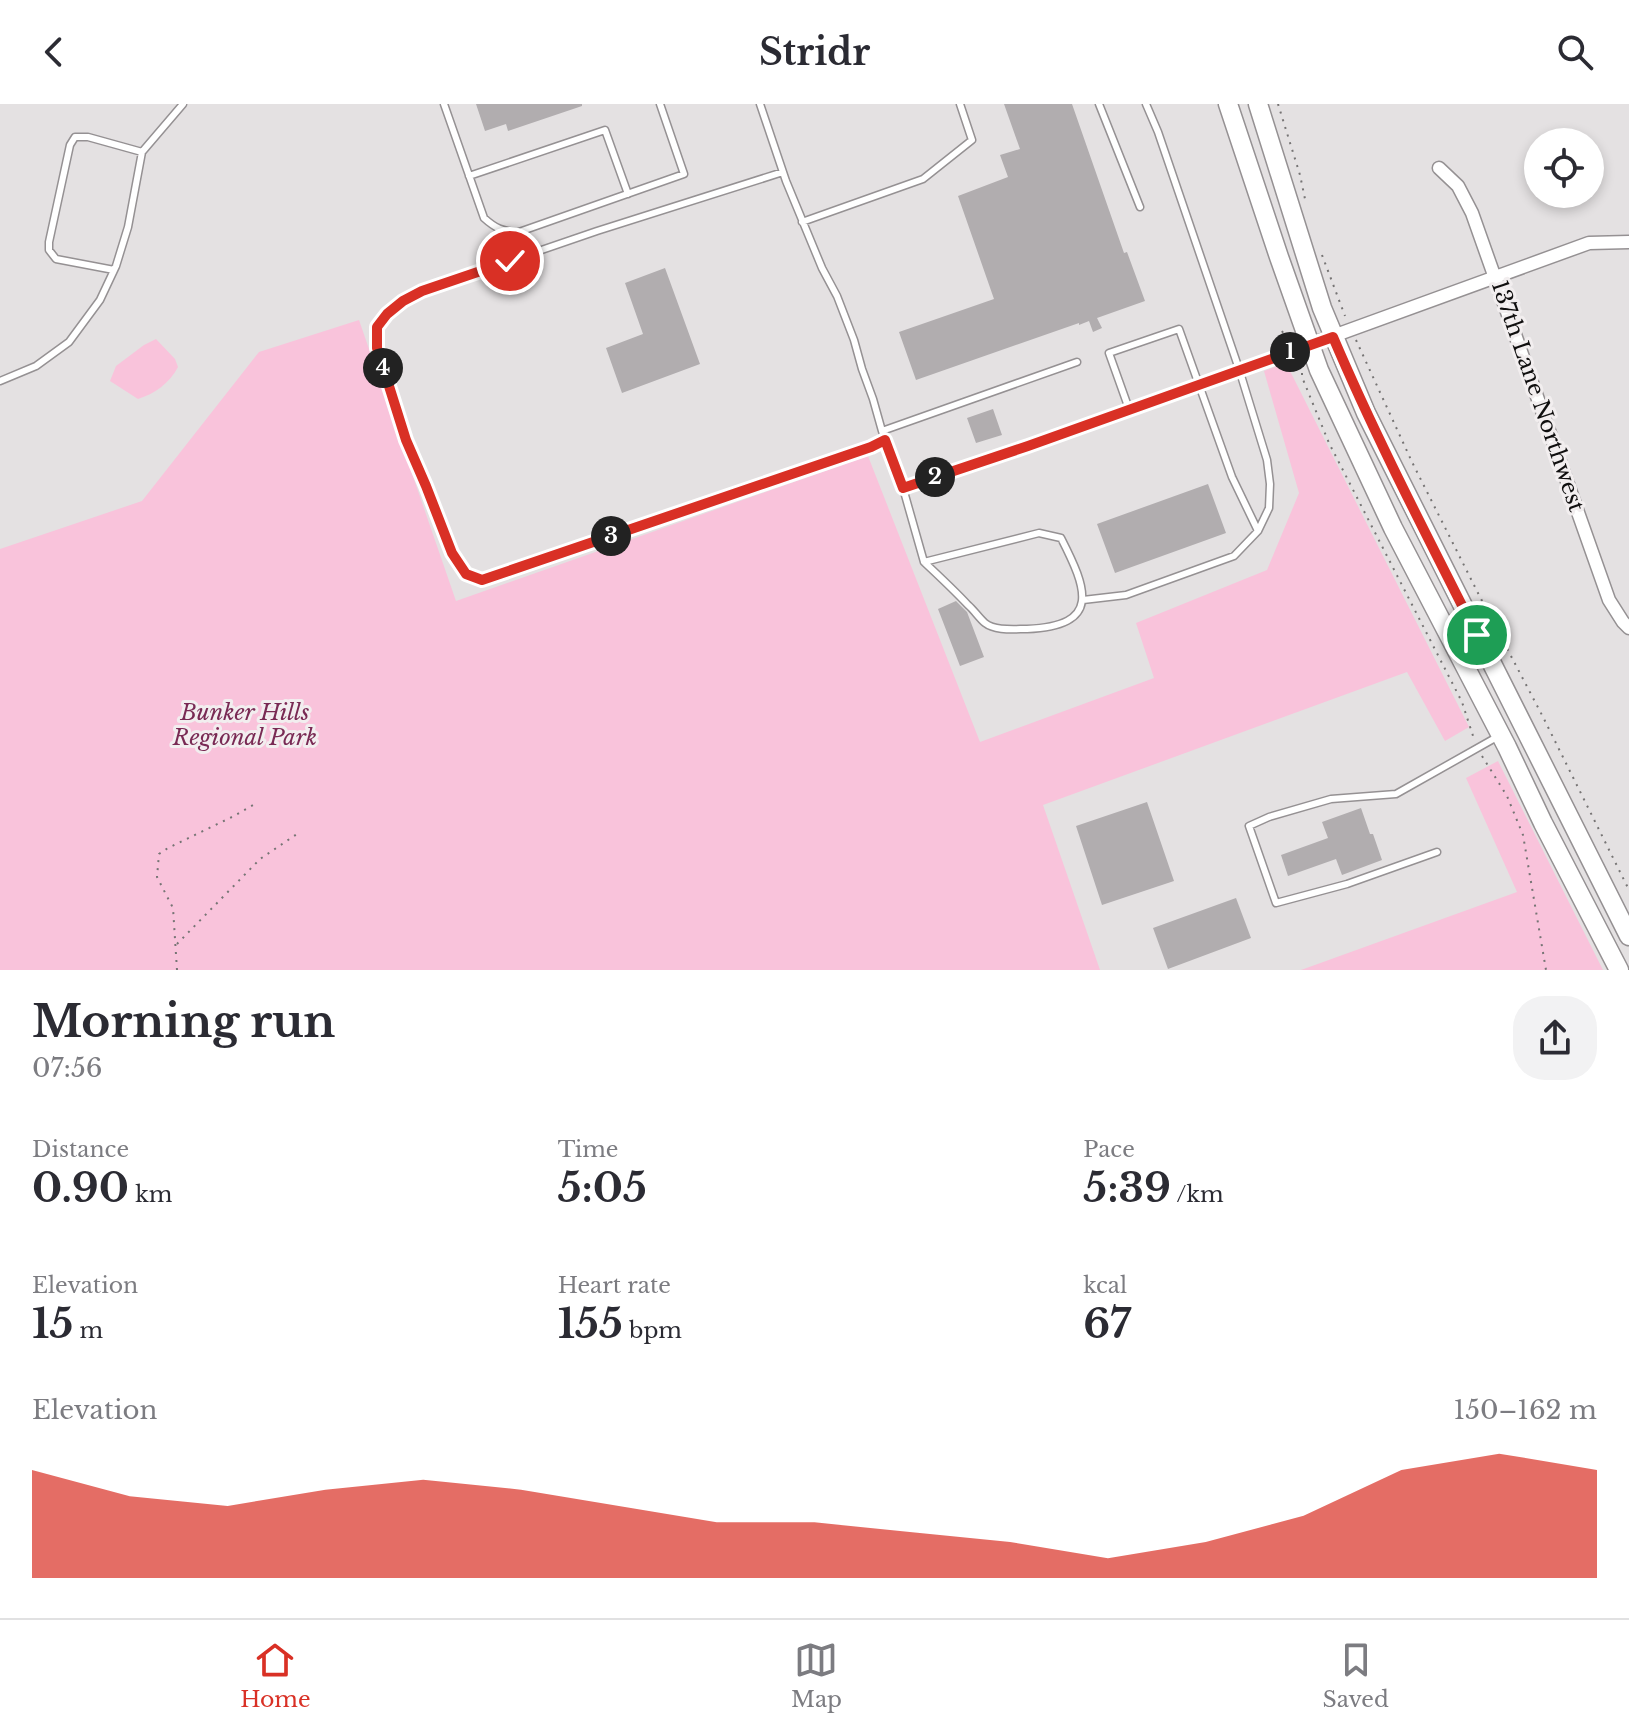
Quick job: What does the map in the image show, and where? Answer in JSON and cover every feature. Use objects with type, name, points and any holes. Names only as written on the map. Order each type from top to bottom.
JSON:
[{"type":"main road","points":[[1228,104],[1319,370],[1393,528],[1619,970]]},
{"type":"main road","points":[[1258,104],[1333,337],[1366,413],[1629,936]]},
{"type":"street","name":"137th Lane Northwest","points":[[1439,168],[1458,186],[1472,213],[1609,600],[1629,628]]},
{"type":"street","points":[[1292,351],[1589,243],[1629,242]]},
{"type":"lane","points":[[0,381],[36,366],[69,342],[100,300],[128,227],[142,152],[183,104]]},
{"type":"lane","points":[[444,104],[484,218],[495,228],[507,232],[519,232],[684,174],[660,104]]},
{"type":"lane","points":[[760,104],[802,222],[854,340],[924,562],[987,625],[1009,629],[1044,628],[1068,622],[1079,612],[1083,600],[1074,563],[1061,538],[1039,533],[924,562]]},
{"type":"lane","points":[[802,222],[923,179],[972,140],[960,104]]},
{"type":"lane","points":[[1099,104],[1140,207]]},
{"type":"lane","points":[[1083,600],[1126,595],[1234,556],[1258,531],[1269,508],[1267,460],[1239,369],[1146,104]]},
{"type":"lane","points":[[469,176],[605,130],[628,194]]},
{"type":"lane","points":[[114,270],[56,259],[49,250],[70,145],[75,137],[88,137],[142,152]]},
{"type":"lane","points":[[783,172],[597,231],[422,291],[403,301],[377,327],[377,348],[406,440],[452,553],[466,574],[482,580],[885,440]]},
{"type":"lane","points":[[1129,409],[1109,353],[1179,329],[1232,477],[1258,531]]},
{"type":"lane","points":[[903,488],[1292,351]]},
{"type":"lane","points":[[882,431],[1077,362]]},
{"type":"lane","points":[[1437,852],[1347,884],[1276,903],[1249,826],[1331,799],[1396,794],[1500,736]]},
{"type":"path","points":[[1278,104],[1305,197]]},
{"type":"path","points":[[1319,244],[1345,315]]},
{"type":"path","points":[[1358,346],[1419,475],[1629,890]]},
{"type":"path","points":[[1302,371],[1329,443],[1462,702],[1474,740]]},
{"type":"path","points":[[1481,755],[1507,796],[1523,835],[1546,970]]},
{"type":"path","points":[[177,970],[173,908],[157,877],[159,854],[255,804]]},
{"type":"path","points":[[176,945],[260,859],[297,834]]},
{"type":"green space","name":"Bunker Hills Regional Park","points":[[359,320],[456,601],[868,456],[980,742],[1154,678],[1136,623],[1267,570],[1299,493],[1264,371],[1286,363],[1469,727],[1445,741],[1407,672],[1043,805],[1100,970],[0,970],[0,549],[142,501],[259,352]]},
{"type":"green space","points":[[156,339],[175,359],[178,367],[161,387],[138,399],[110,381],[116,366]]},
{"type":"green space","points":[[1498,761],[1603,970],[1301,970],[1517,892],[1466,778]]},
{"type":"building","points":[[476,104],[582,106],[508,131],[506,124],[485,131]]},
{"type":"building","points":[[1004,104],[1072,104],[1124,253],[1127,252],[1145,301],[1097,318],[1102,328],[1093,332],[1089,321],[1079,323],[916,380],[899,332],[994,299],[958,196],[1008,177],[1000,155],[1020,149]]},
{"type":"building","points":[[665,268],[700,364],[622,393],[606,348],[643,334],[625,283]]},
{"type":"building","points":[[993,409],[1002,435],[976,443],[967,418]]},
{"type":"building","points":[[1208,484],[1226,533],[1115,573],[1097,524]]},
{"type":"building","points":[[956,601],[967,612],[984,657],[960,666],[938,609]]},
{"type":"building","points":[[1147,802],[1174,881],[1102,905],[1076,826]]},
{"type":"building","points":[[1361,808],[1382,860],[1342,875],[1336,859],[1288,876],[1281,855],[1328,838],[1322,822]]},
{"type":"building","points":[[1236,898],[1251,938],[1168,969],[1153,928]]},
{"type":"route","points":[[510,261],[422,291],[403,301],[377,327],[377,348],[406,440],[452,553],[466,574],[482,580],[885,440],[903,488],[1333,337],[1391,465],[1477,635]]}]
